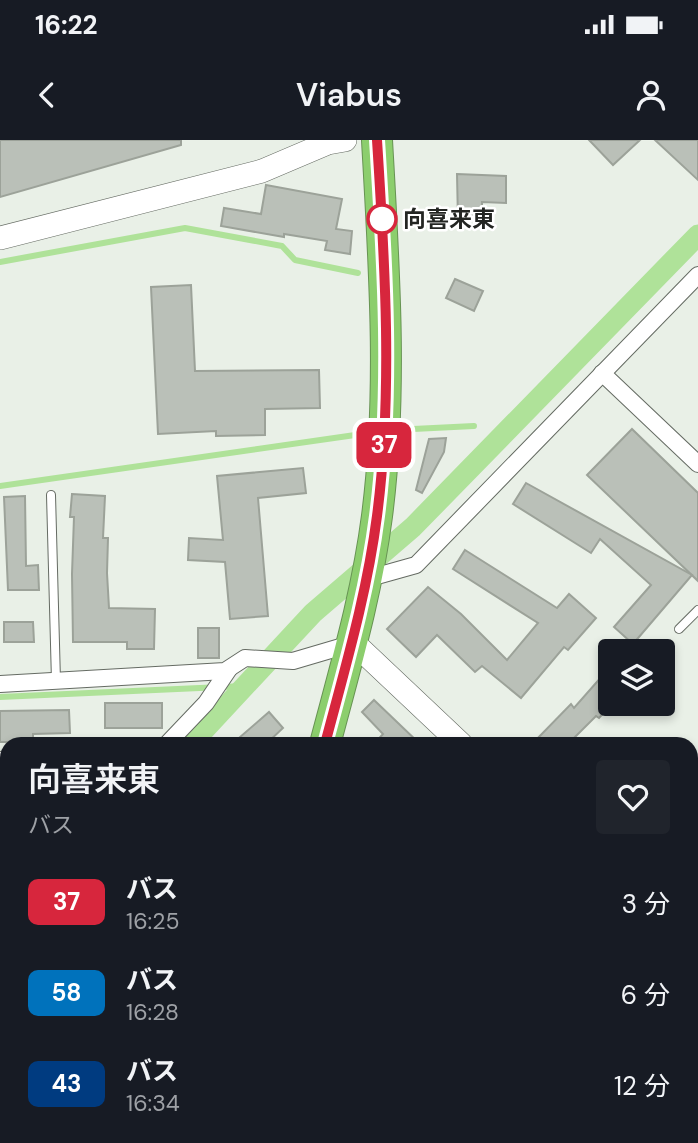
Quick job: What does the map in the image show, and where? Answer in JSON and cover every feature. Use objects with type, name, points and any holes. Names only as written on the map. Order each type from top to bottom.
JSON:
[{"type":"highway","points":[[327,737],[354,643],[377,518],[386,428],[383,236],[377,140]]},
{"type":"street","points":[[0,238],[262,171],[328,143],[345,140]]},
{"type":"street","points":[[366,579],[416,565],[698,275]]},
{"type":"street","points":[[602,373],[698,464]]},
{"type":"street","points":[[0,684],[225,671],[246,658],[293,661],[354,643],[454,737]]},
{"type":"street","points":[[174,737],[206,704],[229,669]]},
{"type":"lane","points":[[51,495],[56,681]]},
{"type":"lane","points":[[679,629],[698,610]]},
{"type":"building","points":[[0,140],[181,140],[181,145],[0,197]]},
{"type":"building","points":[[589,140],[640,140],[613,165]]},
{"type":"building","points":[[655,140],[698,140],[698,180]]},
{"type":"building","points":[[457,174],[506,176],[506,203],[482,202],[482,221],[458,221]]},
{"type":"building","points":[[266,185],[342,199],[336,229],[352,231],[350,254],[325,250],[327,241],[221,226],[224,208],[261,214]]},
{"type":"building","points":[[455,279],[483,291],[474,311],[446,298]]},
{"type":"building","points":[[191,285],[195,371],[319,370],[320,408],[265,409],[265,435],[216,436],[216,431],[158,434],[151,287]]},
{"type":"building","points":[[632,429],[698,493],[698,581],[587,475]]},
{"type":"building","points":[[446,438],[444,452],[422,493],[416,490],[429,439]]},
{"type":"building","points":[[303,468],[306,493],[258,498],[268,616],[230,619],[225,562],[188,560],[189,538],[223,540],[217,476]]},
{"type":"building","points":[[526,483],[692,575],[637,639],[627,639],[614,627],[651,585],[600,539],[591,553],[513,504]]},
{"type":"building","points":[[72,494],[105,496],[103,538],[108,538],[109,608],[155,609],[154,649],[127,649],[127,642],[73,642],[74,517],[70,517]]},
{"type":"building","points":[[25,496],[26,566],[38,565],[39,590],[8,590],[4,497]]},
{"type":"building","points":[[465,550],[557,608],[569,594],[596,618],[568,650],[564,647],[521,698],[482,666],[475,672],[437,635],[416,657],[387,629],[428,587],[461,614],[507,660],[538,623],[453,569]]},
{"type":"building","points":[[4,622],[33,622],[34,642],[4,642]]},
{"type":"building","points":[[198,628],[219,628],[219,658],[198,658]]},
{"type":"building","points":[[598,681],[599,718],[596,716],[575,737],[539,737],[571,704],[574,708]]},
{"type":"building","points":[[374,700],[413,737],[380,737],[383,734],[362,712]]},
{"type":"building","points":[[105,703],[162,703],[162,728],[105,728]]},
{"type":"building","points":[[69,710],[70,733],[0,737],[0,711]]},
{"type":"building","points":[[269,712],[283,728],[273,737],[240,737]]},
{"type":"waterway","points":[[0,262],[185,228],[282,246],[295,260],[358,273]]},
{"type":"waterway","points":[[198,737],[313,613],[413,527],[698,235]]},
{"type":"waterway","points":[[393,430],[474,426]]},
{"type":"waterway","points":[[0,486],[376,432]]},
{"type":"waterway","points":[[0,697],[244,686]]},
{"type":"bus line","name":"37","points":[[327,737],[354,643],[377,518],[386,428],[383,236],[377,140]]},
{"type":"place","name":"向喜来東","points":[[382,219]]}]
